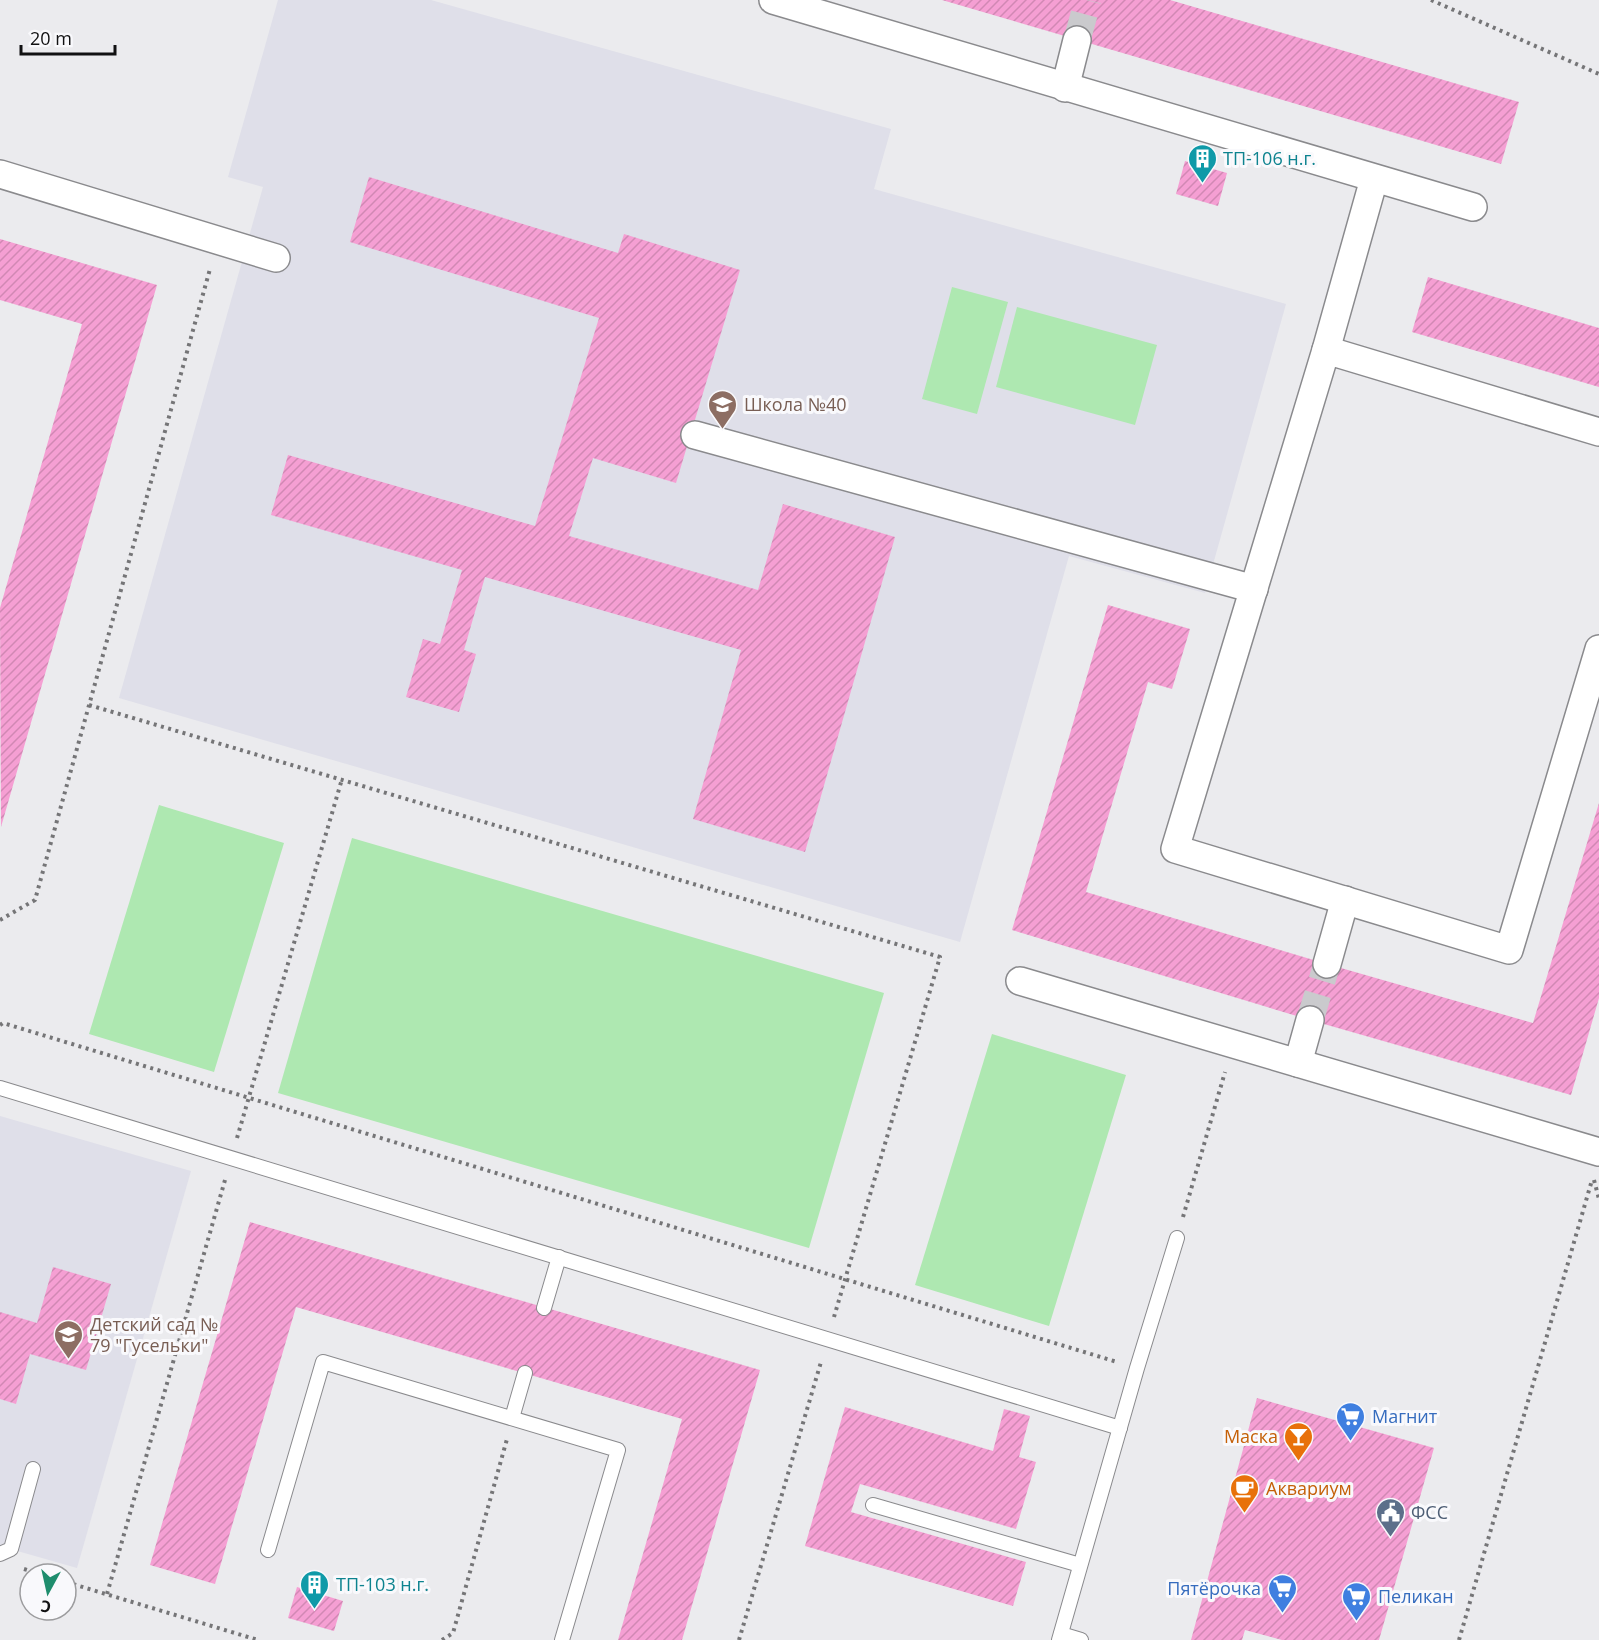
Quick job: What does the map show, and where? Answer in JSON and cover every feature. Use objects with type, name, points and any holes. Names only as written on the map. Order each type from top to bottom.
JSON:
[{"type":"street","points":[[773,0],[1473,207]]},
{"type":"street","points":[[1065,87],[1077,40]]},
{"type":"street","points":[[0,174],[276,258]]},
{"type":"street","points":[[1374,178],[1326,350],[1175,849],[1509,950],[1599,649]]},
{"type":"street","points":[[1326,350],[1599,432]]},
{"type":"street","points":[[695,435],[1254,589]]},
{"type":"street","points":[[1327,964],[1345,900]]},
{"type":"street","points":[[1020,981],[1298,1063],[1596,1164]]},
{"type":"street","points":[[1298,1063],[1310,1020]]},
{"type":"lane","points":[[0,1088],[1120,1428]]},
{"type":"lane","points":[[1081,1640],[1060,1637],[1137,1368],[1177,1238]]},
{"type":"lane","points":[[544,1308],[559,1257]]},
{"type":"lane","points":[[268,1550],[323,1362],[618,1450],[562,1640]]},
{"type":"lane","points":[[512,1418],[525,1373]]},
{"type":"lane","points":[[0,1554],[11,1549],[33,1469]]},
{"type":"lane","points":[[873,1505],[1080,1565]]},
{"type":"path","points":[[1431,0],[1599,74]]},
{"type":"path","points":[[0,920],[35,900],[218,241]]},
{"type":"path","points":[[89,705],[940,957],[739,1640]]},
{"type":"path","points":[[107,1594],[342,779]]},
{"type":"path","points":[[0,1025],[3,1023],[249,1097],[1137,1368]]},
{"type":"path","points":[[1177,1238],[1233,1044]]},
{"type":"path","points":[[1460,1640],[1596,1164]]},
{"type":"path","points":[[442,1640],[453,1633],[512,1418]]},
{"type":"path","points":[[78,1586],[258,1640]]},
{"type":"shaded area","name":"Школа №40","points":[[278,0],[431,0],[891,129],[874,189],[1286,304],[1205,593],[1069,556],[960,942],[119,698],[263,187],[228,177]]},
{"type":"shaded area","name":"Детский сад № 79 \"Гусельки\"","points":[[0,1116],[191,1171],[78,1565],[78,1562],[56,1562],[0,1546]]},
{"type":"green space","points":[[952,287],[1008,302],[977,414],[922,399]]},
{"type":"green space","points":[[1017,307],[1157,345],[1135,425],[996,387]]},
{"type":"green space","points":[[159,805],[284,843],[214,1072],[89,1034]]},
{"type":"green space","points":[[352,838],[884,993],[809,1248],[278,1093]]},
{"type":"green space","points":[[992,1034],[1126,1075],[1049,1326],[915,1285]]},
{"type":"building","points":[[942,0],[1170,0],[1519,102],[1501,164]]},
{"type":"building","name":"ТП-106 н.г.","points":[[1185,161],[1227,173],[1218,206],[1176,194]]},
{"type":"building","points":[[369,177],[618,253],[624,234],[740,270],[676,483],[593,458],[569,536],[758,590],[783,504],[895,537],[805,852],[693,819],[741,650],[485,577],[464,650],[476,654],[459,712],[406,697],[423,639],[440,644],[462,570],[271,515],[288,455],[535,526],[599,318],[350,242]]},
{"type":"building","points":[[0,239],[157,285],[1,827],[0,608],[82,324],[0,300]]},
{"type":"building","points":[[1428,277],[1599,328],[1599,387],[1412,332]]},
{"type":"building","points":[[1108,605],[1190,629],[1172,689],[1148,682],[1086,892],[1533,1023],[1599,803],[1599,998],[1571,1095],[1310,1020],[1012,930]]},
{"type":"building","points":[[250,1222],[760,1370],[682,1640],[618,1640],[682,1419],[296,1307],[215,1584],[150,1565]]},
{"type":"building","points":[[53,1267],[111,1284],[86,1370],[30,1354],[16,1404],[0,1399],[0,1312],[37,1323]]},
{"type":"building","points":[[1257,1398],[1434,1448],[1379,1640],[1282,1640],[1245,1630],[1242,1640],[1191,1640]]},
{"type":"building","points":[[845,1407],[993,1451],[1004,1409],[1030,1416],[1019,1457],[1036,1462],[1016,1529],[860,1484],[851,1512],[1026,1562],[1013,1606],[805,1546]]},
{"type":"building","name":"ТП-103 н.г.","points":[[297,1587],[343,1601],[334,1631],[288,1618]]},
{"type":"tunnel","points":[[1077,40],[1088,0]]},
{"type":"tunnel","points":[[1310,1020],[1327,964]]},
{"type":"place","name":"ТП-106 н.г.","points":[[1202,184]]},
{"type":"place","name":"Школа №40","points":[[723,430]]},
{"type":"place","name":"Детский сад № 79 \"Гусельки\"","points":[[69,1360]]},
{"type":"place","name":"Магнит","points":[[1351,1442]]},
{"type":"place","name":"Маска","points":[[1299,1462]]},
{"type":"place","name":"Аквариум","points":[[1245,1514]]},
{"type":"place","name":"ФСС","points":[[1390,1538]]},
{"type":"place","name":"ТП-103 н.г.","points":[[315,1610]]},
{"type":"place","name":"Пятёрочка","points":[[1282,1614]]},
{"type":"place","name":"Пеликан","points":[[1357,1622]]}]
